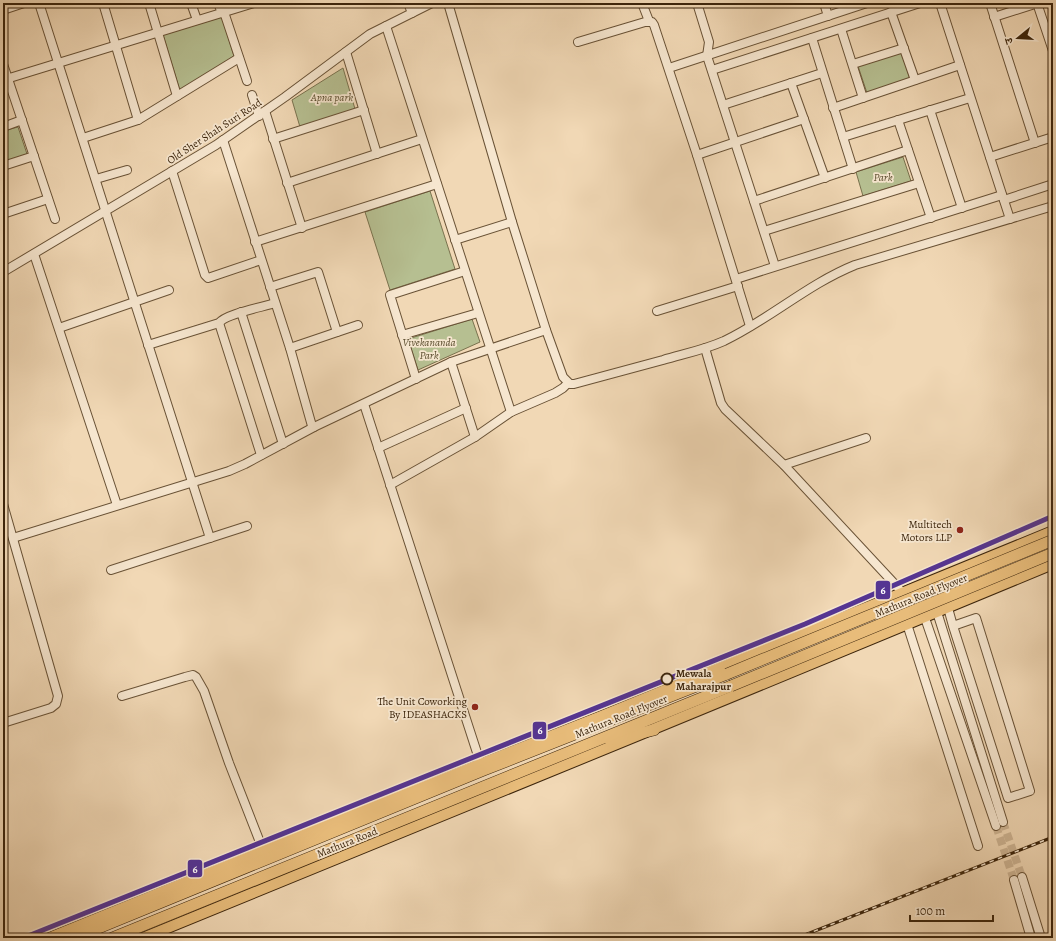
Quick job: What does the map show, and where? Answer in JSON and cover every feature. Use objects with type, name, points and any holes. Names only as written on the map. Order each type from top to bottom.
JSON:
[{"type":"highway","name":"Mathura Road Flyover","points":[[344,828],[484,770],[727,674],[1053,540]]},
{"type":"highway","name":"Mathura Road Flyover","points":[[583,745],[731,686],[1053,553]]},
{"type":"highway","points":[[583,745],[654,730]]},
{"type":"highway","name":"Mathura Road","points":[[112,938],[583,745]]},
{"type":"highway","points":[[344,828],[358,817],[401,796]]},
{"type":"highway","name":"Mathura Road","points":[[74,938],[344,828]]},
{"type":"main road","points":[[49,938],[263,850],[481,765],[1053,531]]},
{"type":"main road","points":[[986,559],[997,588]]},
{"type":"main road","points":[[143,938],[654,730],[1053,564]]},
{"type":"street","points":[[3,10],[24,3]]},
{"type":"street","points":[[39,3],[210,538]]},
{"type":"street","points":[[103,3],[138,120]]},
{"type":"street","points":[[149,3],[177,96]]},
{"type":"street","points":[[191,3],[197,20]]},
{"type":"street","points":[[218,3],[223,12],[247,81]]},
{"type":"street","points":[[6,80],[158,33],[240,5],[254,3]]},
{"type":"street","points":[[408,3],[412,13]]},
{"type":"street","name":"Old Sher Shah Suri Road","points":[[3,272],[223,140],[262,114],[370,34],[412,13],[420,6],[432,3]]},
{"type":"street","points":[[448,3],[512,222],[546,330],[562,377],[568,383],[574,384],[705,348],[750,326],[824,279],[844,269],[1053,206]]},
{"type":"street","points":[[642,3],[649,21],[654,25],[669,68],[750,326]]},
{"type":"street","points":[[697,3],[709,42],[707,56],[775,266]]},
{"type":"street","points":[[824,3],[828,16]]},
{"type":"street","points":[[669,68],[867,3]]},
{"type":"street","points":[[712,70],[920,3]]},
{"type":"street","points":[[940,3],[1010,219]]},
{"type":"street","points":[[990,3],[1035,143]]},
{"type":"street","points":[[994,17],[1037,3],[1053,49]]},
{"type":"street","points":[[891,12],[915,80]]},
{"type":"street","points":[[578,42],[649,21]]},
{"type":"street","points":[[386,26],[511,412]]},
{"type":"street","points":[[841,28],[863,98]]},
{"type":"street","points":[[812,38],[853,169]]},
{"type":"street","points":[[853,64],[904,48]]},
{"type":"street","points":[[346,52],[377,154]]},
{"type":"street","points":[[83,138],[138,120],[239,58]]},
{"type":"street","points":[[3,64],[6,80],[22,120],[54,219]]},
{"type":"street","points":[[834,108],[960,65]]},
{"type":"street","points":[[723,106],[822,72]]},
{"type":"street","points":[[791,83],[825,178]]},
{"type":"street","points":[[252,95],[273,139],[302,228]]},
{"type":"street","points":[[843,137],[970,98]]},
{"type":"street","points":[[273,139],[364,110]]},
{"type":"street","points":[[930,110],[962,208]]},
{"type":"street","points":[[697,156],[804,119]]},
{"type":"street","points":[[3,126],[22,120]]},
{"type":"street","points":[[898,120],[930,218]]},
{"type":"street","points":[[990,157],[1053,137]]},
{"type":"street","points":[[287,183],[422,139]]},
{"type":"street","points":[[223,140],[290,348],[312,426],[314,427]]},
{"type":"street","points":[[754,201],[908,150]]},
{"type":"street","points":[[3,166],[34,156]]},
{"type":"street","points":[[96,179],[127,170]]},
{"type":"street","points":[[172,171],[205,275],[208,278],[261,260]]},
{"type":"street","points":[[764,231],[919,183]]},
{"type":"street","points":[[256,242],[437,184]]},
{"type":"street","points":[[657,311],[737,282],[775,266],[962,208],[1053,184]]},
{"type":"street","points":[[3,214],[48,199]]},
{"type":"street","points":[[455,240],[512,222]]},
{"type":"street","points":[[34,254],[117,505]]},
{"type":"street","points":[[416,379],[390,294],[464,270]]},
{"type":"street","points":[[270,288],[318,272],[337,332]]},
{"type":"street","points":[[59,328],[169,290]]},
{"type":"street","points":[[148,345],[219,322],[221,319],[241,312],[275,303]]},
{"type":"street","points":[[241,312],[283,444]]},
{"type":"street","points":[[402,335],[478,312]]},
{"type":"street","points":[[219,322],[261,455]]},
{"type":"street","points":[[290,348],[358,325]]},
{"type":"street","points":[[13,538],[229,471],[314,427],[315,428],[450,362],[546,330]]},
{"type":"street","points":[[705,348],[721,403],[725,409],[784,465],[903,593]]},
{"type":"street","points":[[450,362],[475,437]]},
{"type":"street","points":[[390,485],[475,437],[511,412],[555,393],[568,383]]},
{"type":"street","points":[[364,404],[481,765]]},
{"type":"street","points":[[378,448],[466,408]]},
{"type":"street","points":[[784,465],[866,438]]},
{"type":"street","points":[[3,504],[58,696],[56,704],[51,708],[3,723]]},
{"type":"street","points":[[111,570],[247,526]]},
{"type":"street","points":[[948,608],[953,626],[1008,798],[1030,790],[976,618],[953,626]]},
{"type":"street","points":[[925,618],[1000,824],[937,612]]},
{"type":"street","points":[[907,624],[978,846]]},
{"type":"street","points":[[122,696],[185,677],[193,675],[196,677],[204,691],[229,763],[263,850]]},
{"type":"street","points":[[1031,938],[1018,878],[1041,938]]},
{"type":"green space","points":[[222,17],[234,56],[180,91],[163,35]]},
{"type":"green space","points":[[901,51],[910,79],[867,93],[858,66]]},
{"type":"green space","name":"Apna park","points":[[343,68],[355,109],[300,127],[292,100]]},
{"type":"green space","points":[[18,127],[27,154],[3,162],[3,131]]},
{"type":"green space","name":"Park","points":[[903,157],[911,181],[863,196],[856,172]]},
{"type":"green space","points":[[430,191],[455,269],[390,290],[365,212]]},
{"type":"green space","name":"Vivekananda Park","points":[[472,319],[480,342],[418,370],[408,339]]},
{"type":"tunnel","points":[[1003,822],[1022,877]]},
{"type":"tunnel","points":[[996,826],[1014,880]]},
{"type":"railway","points":[[797,938],[1053,837]]},
{"type":"transit line","name":"6","points":[[23,938],[805,624],[1053,516]]},
{"type":"place","name":"Multitech Motors LLP","points":[[960,530]]},
{"type":"place","name":"Mewala Maharajpur","points":[[667,679]]},
{"type":"place","name":"The Unit Coworking By IDEASHACKS","points":[[475,707]]}]
